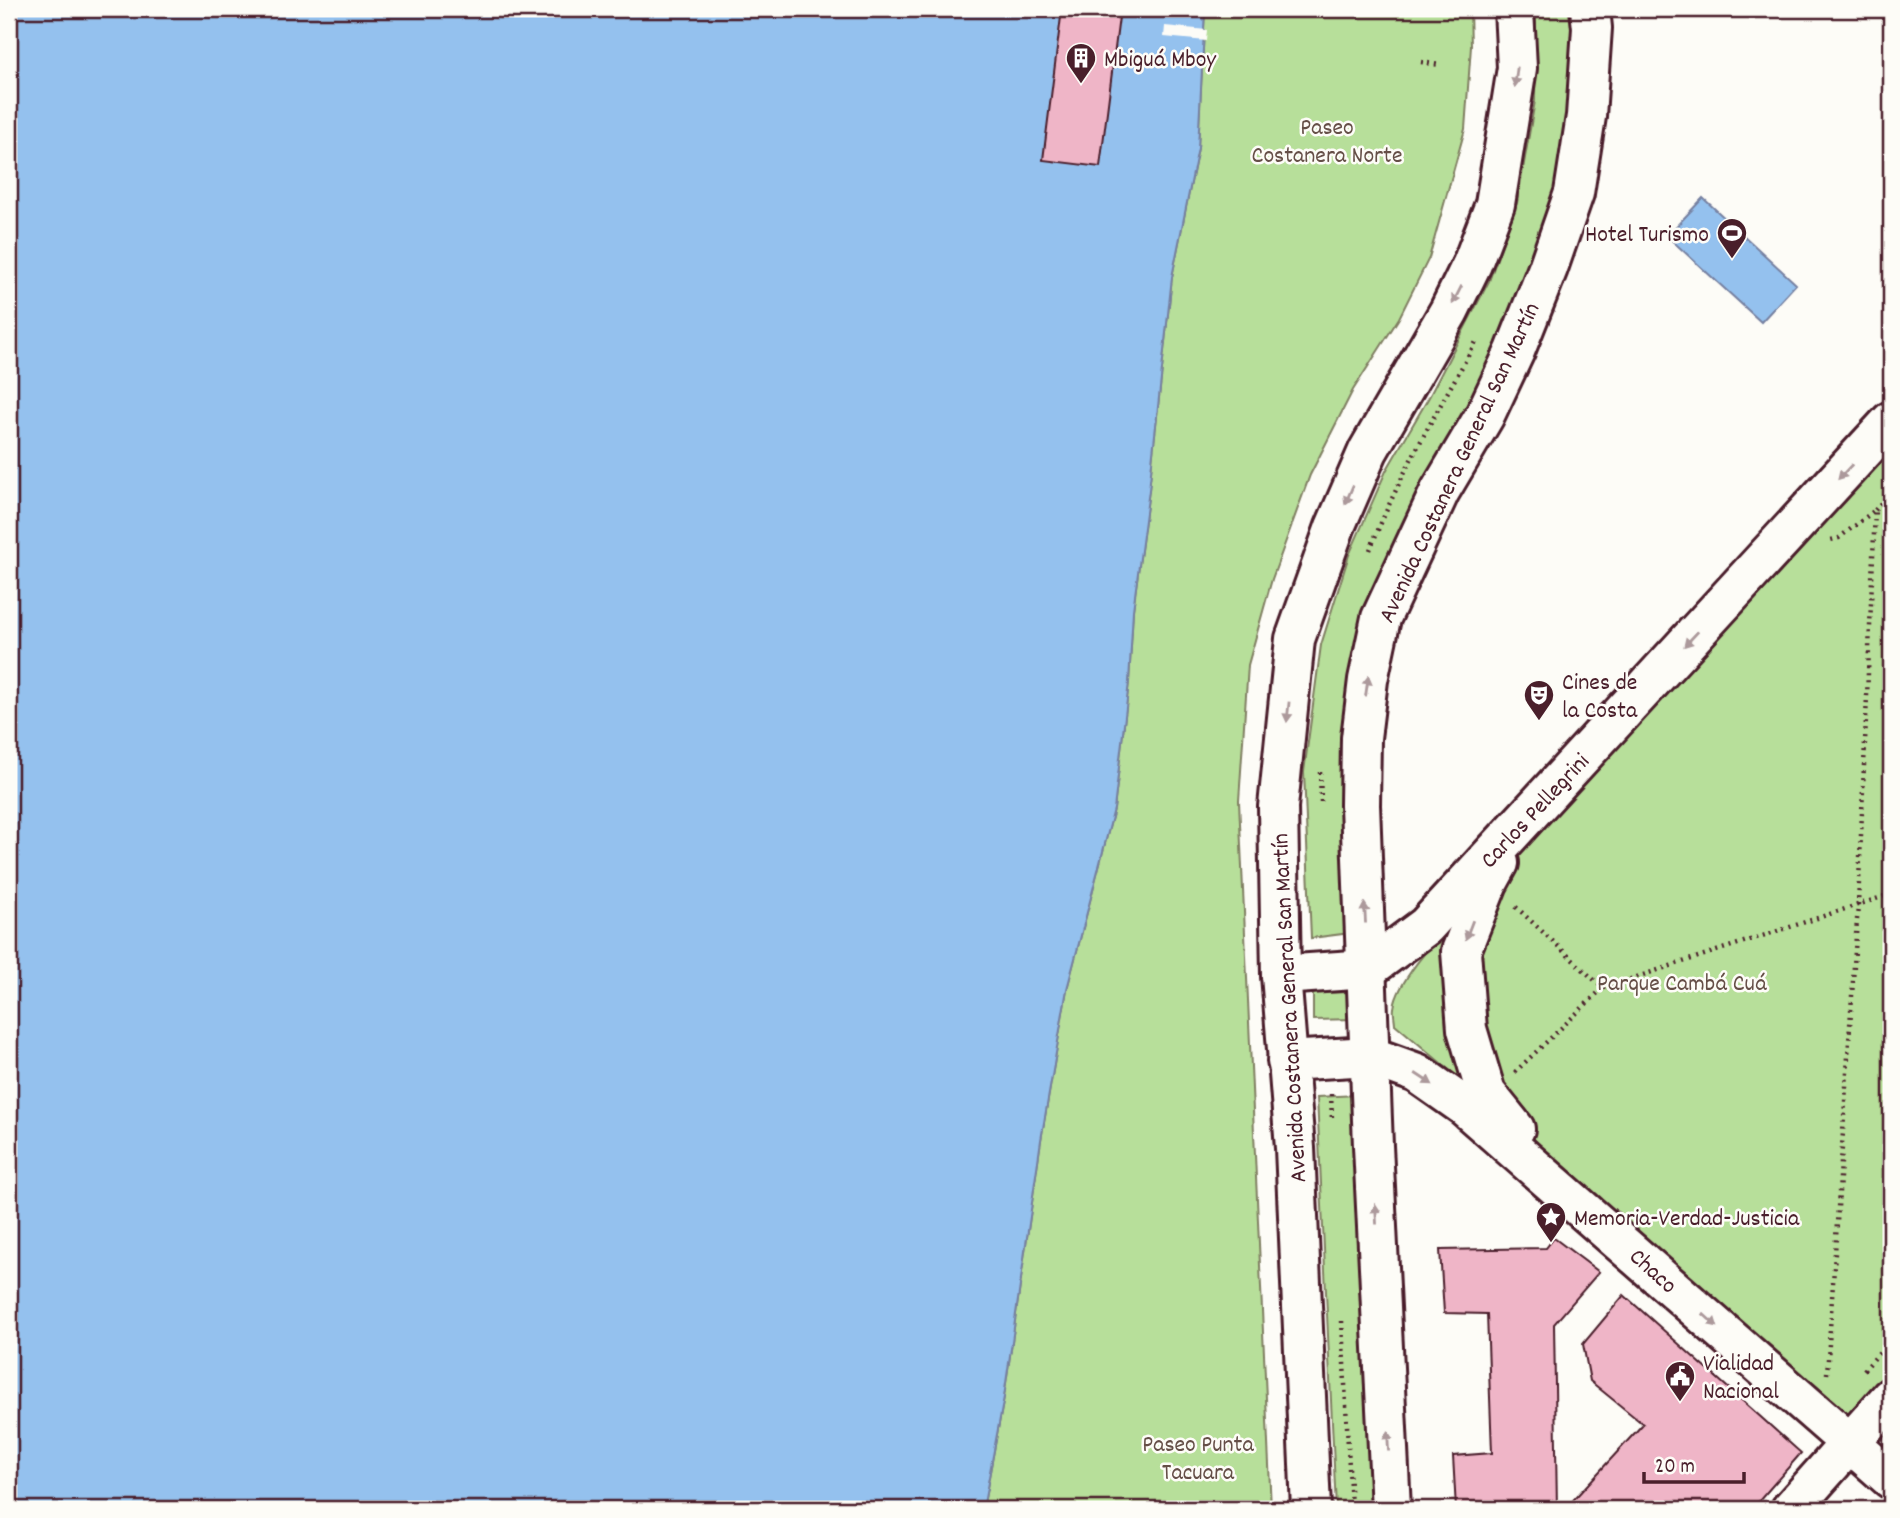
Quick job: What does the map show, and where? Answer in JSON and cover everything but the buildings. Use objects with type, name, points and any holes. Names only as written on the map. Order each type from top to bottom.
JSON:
[{"type":"main road","name":"Avenida Costanera General San Martín","points":[[1311,1509],[1295,1148],[1281,975],[1278,807],[1295,639],[1335,527],[1368,451],[1449,311],[1472,264],[1494,204],[1517,68],[1514,9]]},
{"type":"main road","name":"Avenida Costanera General San Martín","points":[[1391,1509],[1360,805],[1361,738],[1367,680],[1381,618],[1440,491],[1485,415],[1515,351],[1574,193],[1586,116],[1592,27],[1590,9]]},
{"type":"main road","name":"Carlos Pellegrini","points":[[1368,968],[1426,926],[1891,421]]},
{"type":"main road","points":[[1520,825],[1488,883],[1461,951],[1467,1029],[1486,1094],[1564,1191]]},
{"type":"main road","points":[[1281,975],[1368,968]]},
{"type":"main road","name":"Chaco","points":[[1287,1062],[1370,1056],[1417,1073],[1464,1106],[1564,1191],[1891,1479]]},
{"type":"main road","points":[[1791,1509],[1891,1397]]},
{"type":"path","points":[[1421,62],[1440,65]]},
{"type":"path","points":[[1828,540],[1839,538],[1875,510],[1891,492]]},
{"type":"path","points":[[1816,1372],[1826,1381],[1858,905],[1875,510]]},
{"type":"path","points":[[1486,1094],[1502,1084],[1603,988],[1891,894]]},
{"type":"path","points":[[1511,903],[1603,988]]},
{"type":"path","points":[[1858,1376],[1891,1340]]},
{"type":"green space","name":"Paseo Costanera Norte","points":[[1205,9],[1470,9],[1471,46],[1465,129],[1429,258],[1399,318],[1353,390],[1310,475],[1272,579],[1248,665],[1239,801],[1271,1509],[983,1509],[1004,1397],[1041,1140],[1067,989],[1114,809],[1129,682],[1133,610],[1172,277],[1198,148]]},
{"type":"green space","points":[[1536,9],[1573,9],[1575,51],[1566,159],[1513,325],[1403,526],[1350,933],[1311,938],[1304,772],[1321,645],[1349,555],[1386,471],[1429,397],[1489,281],[1517,203],[1535,101]]},
{"type":"green space","name":"Parque Cambá Cuá","points":[[1891,442],[1891,1368],[1843,1421],[1572,1180],[1513,1116],[1475,1013],[1483,915],[1501,878],[1527,839]]},
{"type":"green space","points":[[1471,900],[1474,1091],[1395,1024],[1394,1012],[1398,995],[1415,966]]},
{"type":"green space","points":[[1356,992],[1356,1019],[1313,1020],[1313,993]]},
{"type":"green space","points":[[1357,1095],[1376,1509],[1336,1509],[1317,1097]]},
{"type":"water","points":[[9,9],[1205,9],[1198,148],[1172,277],[1133,610],[1129,682],[1114,809],[1067,989],[1041,1140],[1004,1397],[983,1509],[9,1509]]},
{"type":"water","name":"Hotel Turismo","points":[[1703,198],[1796,284],[1761,322],[1667,236]]},
{"type":"pier","points":[[1165,26],[1207,30],[1206,41],[1164,37]]},
{"type":"place","name":"Mbiguá Mboy","points":[[1081,85]]},
{"type":"place","name":"Hotel Turismo","points":[[1732,260]]},
{"type":"place","name":"Cines de la Costa","points":[[1539,722]]},
{"type":"place","name":"Memoria-Verdad-Justicia","points":[[1551,1244]]},
{"type":"place","name":"Vialidad Nacional","points":[[1680,1403]]},
{"type":"park label","name":"Paseo Punta Tacuara","points":[[1198,1457]]}]
